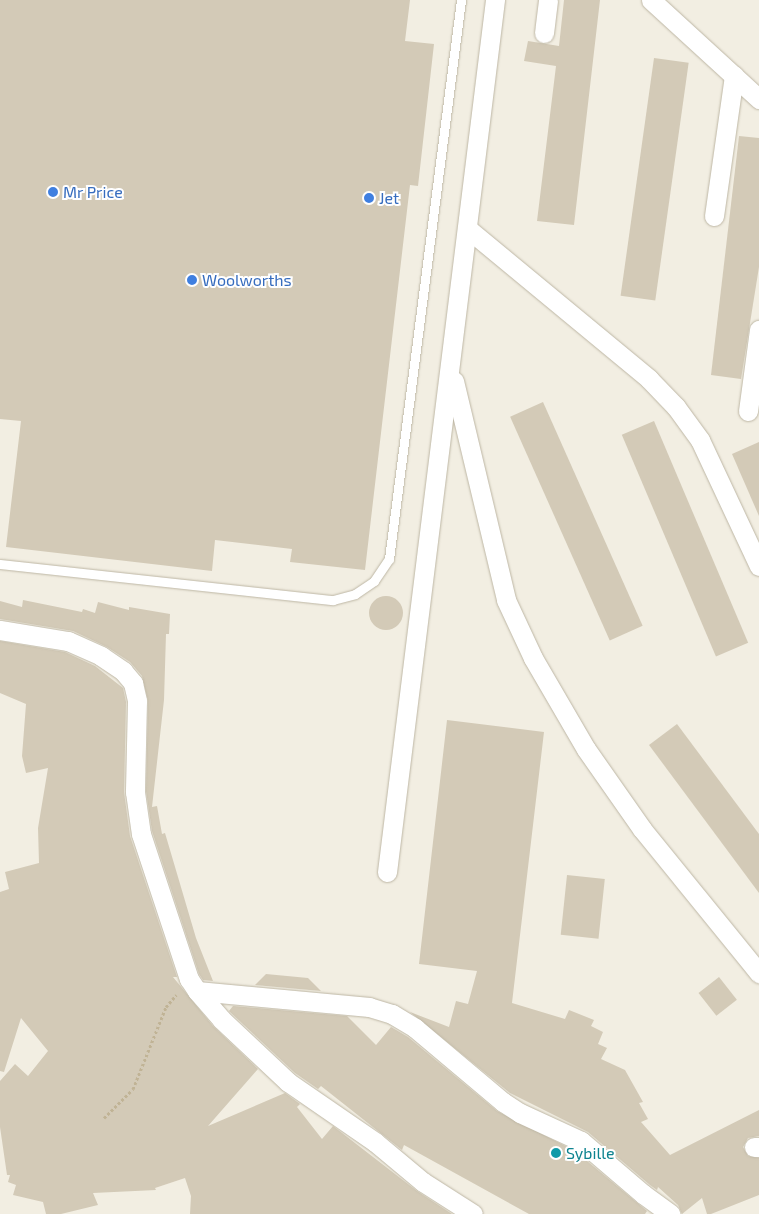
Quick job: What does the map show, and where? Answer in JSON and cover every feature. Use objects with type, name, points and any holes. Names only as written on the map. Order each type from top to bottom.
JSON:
[{"type":"street","points":[[387,872],[451,368],[495,0]]},
{"type":"street","points":[[544,33],[548,0]]},
{"type":"street","points":[[651,0],[734,74],[759,99]]},
{"type":"street","points":[[714,216],[734,74]]},
{"type":"street","points":[[468,230],[648,380],[676,407],[700,440],[759,566]]},
{"type":"street","points":[[748,411],[759,330]]},
{"type":"street","points":[[451,368],[506,600],[533,658],[586,749],[637,821],[759,973]]},
{"type":"street","points":[[0,630],[68,641],[101,656],[123,671],[133,683],[137,701],[135,792],[141,834],[193,985],[221,1019],[288,1082],[375,1142],[423,1182],[473,1214]]},
{"type":"street","points":[[193,985],[368,1008],[392,1014],[415,1028],[503,1102],[520,1113],[581,1142],[642,1194],[671,1214]]},
{"type":"lane","points":[[0,564],[333,600],[355,594],[374,580],[389,559],[461,0]]},
{"type":"path","points":[[104,1118],[133,1088],[166,1007],[193,985]]},
{"type":"building","points":[[0,0],[410,0],[405,41],[434,44],[418,186],[410,185],[365,570],[290,562],[292,549],[215,540],[212,571],[6,547],[21,421],[0,419]]},
{"type":"building","points":[[564,0],[600,0],[574,225],[537,221],[556,66],[524,61],[528,41],[559,46]]},
{"type":"building","points":[[654,58],[689,63],[655,301],[621,296]]},
{"type":"building","points":[[739,136],[759,138],[759,267],[741,379],[711,375]]},
{"type":"building","points":[[543,402],[643,626],[610,640],[510,417]]},
{"type":"building","points":[[654,421],[748,643],[716,657],[622,435]]},
{"type":"building","points":[[759,442],[759,516],[732,454]]},
{"type":"building","points":[[386,596],[393,597],[398,601],[402,606],[402,620],[398,625],[393,629],[386,630],[379,629],[374,625],[370,620],[369,613],[370,606],[374,601],[379,597]]},
{"type":"building","points":[[23,600],[82,612],[83,609],[95,613],[98,602],[129,610],[129,607],[170,614],[169,634],[166,634],[164,700],[152,807],[157,806],[162,834],[165,833],[196,938],[213,981],[203,980],[199,974],[152,831],[146,791],[148,701],[142,676],[130,662],[107,647],[73,631],[0,619],[0,601],[22,607]]},
{"type":"building","points":[[0,641],[65,652],[95,666],[123,688],[126,702],[124,792],[130,836],[177,977],[173,977],[213,1026],[258,1069],[208,1126],[285,1093],[300,1104],[297,1107],[322,1139],[333,1126],[417,1191],[452,1214],[190,1214],[191,1196],[185,1178],[155,1188],[156,1190],[93,1193],[98,1205],[61,1214],[46,1214],[43,1202],[13,1195],[16,1185],[8,1182],[10,1175],[7,1175],[0,1127],[0,1081],[15,1064],[28,1076],[48,1051],[21,1018],[4,1072],[0,1071],[0,892],[9,889],[5,872],[39,863],[38,828],[48,768],[26,773],[22,756],[26,704],[0,693]]},
{"type":"building","points":[[447,720],[544,732],[512,1003],[565,1019],[569,1010],[594,1020],[591,1026],[603,1032],[598,1044],[607,1048],[601,1059],[625,1070],[643,1102],[639,1103],[648,1119],[641,1122],[670,1155],[759,1110],[759,1136],[748,1138],[743,1147],[748,1156],[759,1158],[759,1195],[711,1214],[707,1214],[702,1198],[682,1214],[678,1205],[658,1187],[657,1190],[650,1185],[588,1132],[510,1093],[410,1012],[449,1027],[456,1001],[468,1004],[477,971],[419,964]]},
{"type":"building","points":[[677,724],[759,834],[759,893],[649,745]]},
{"type":"building","points":[[567,875],[605,879],[599,939],[561,935]]},
{"type":"building","points":[[266,974],[308,978],[321,991],[255,985]]},
{"type":"building","points":[[719,977],[737,1000],[716,1016],[699,993]]},
{"type":"building","points":[[233,1006],[347,1016],[376,1045],[391,1027],[408,1037],[497,1111],[575,1151],[647,1211],[645,1214],[529,1214],[404,1145],[402,1150],[321,1086],[318,1089],[295,1073],[229,1011]]},
{"type":"place","name":"Mr Price","points":[[53,192]]},
{"type":"place","name":"Jet","points":[[369,198]]},
{"type":"place","name":"Woolworths","points":[[192,280]]},
{"type":"place","name":"Sybille","points":[[556,1153]]}]
